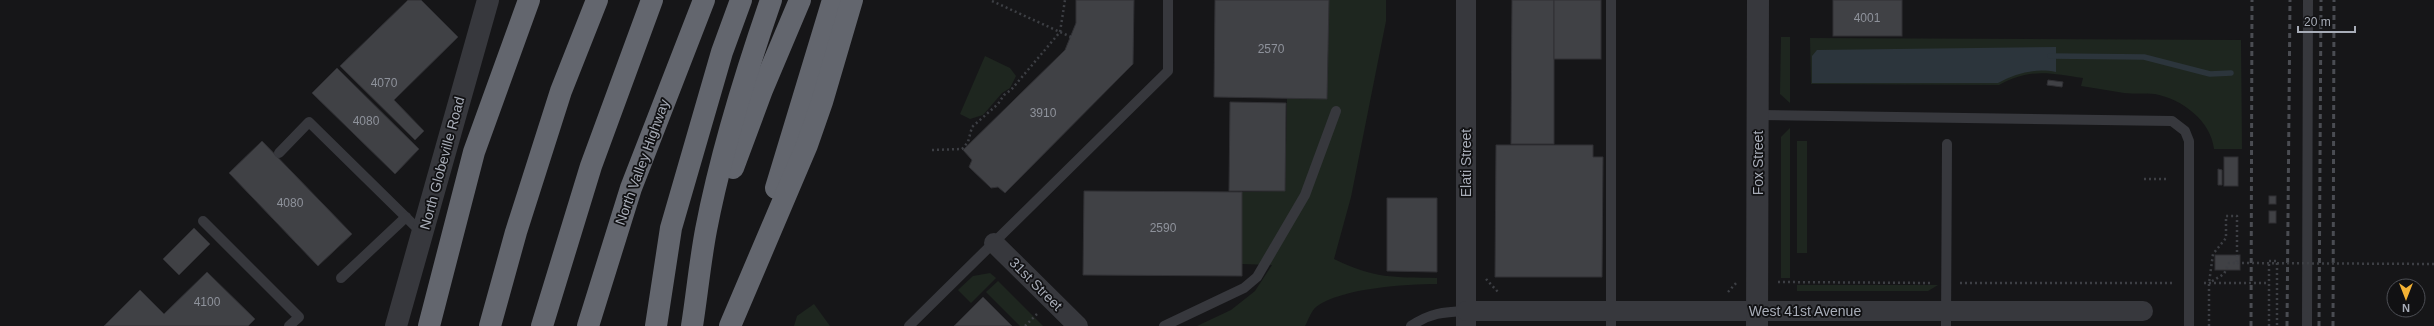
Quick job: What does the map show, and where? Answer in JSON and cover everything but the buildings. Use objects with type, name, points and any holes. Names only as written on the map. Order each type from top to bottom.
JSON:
[{"type":"highway","points":[[429,326],[474,152],[529,0]]},
{"type":"highway","points":[[490,326],[516,232],[554,112],[597,0]]},
{"type":"highway","points":[[542,326],[591,166],[652,0]]},
{"type":"highway","name":"North Valley Highway","points":[[588,326],[631,188],[704,0]]},
{"type":"highway","points":[[656,326],[671,228],[722,52],[741,0]]},
{"type":"highway","points":[[692,326],[706,231],[720,165],[754,49],[771,0]]},
{"type":"highway","points":[[698,292],[717,217],[736,158],[762,90],[800,0]]},
{"type":"highway","points":[[750,276],[833,0]]},
{"type":"highway","points":[[730,326],[807,145],[852,0]]},
{"type":"street","name":"North Globeville Road","points":[[396,326],[488,0]]},
{"type":"street","name":"Elati Street","points":[[1466,0],[1466,319]]},
{"type":"street","name":"Fox Street","points":[[1757,319],[1758,0]]},
{"type":"street","name":"31st Street","points":[[994,243],[1078,326]]},
{"type":"street","name":"West 41st Avenue","points":[[1466,319],[1946,319],[2143,311]]},
{"type":"lane","points":[[909,326],[1168,71],[1168,0]]},
{"type":"lane","points":[[1611,0],[1611,319]]},
{"type":"lane","points":[[2307,326],[2308,0]]},
{"type":"lane","points":[[1164,326],[1244,288],[1257,277],[1305,195],[1336,111]]},
{"type":"lane","points":[[1758,115],[2172,121],[2185,130],[2189,141],[2189,326]]},
{"type":"lane","points":[[279,153],[309,122],[423,234]]},
{"type":"lane","points":[[1946,319],[1947,144]]},
{"type":"lane","points":[[341,278],[406,217]]},
{"type":"lane","points":[[203,221],[299,317],[289,326]]},
{"type":"lane","points":[[1411,326],[1424,316],[1443,312],[1466,319]]},
{"type":"path","points":[[932,150],[962,149],[968,142],[972,127],[1012,90],[1060,32],[1065,0]]},
{"type":"path","points":[[992,1],[1071,37]]},
{"type":"path","points":[[2144,179],[2168,179]]},
{"type":"path","points":[[2209,326],[2209,283],[2213,254],[2226,238],[2226,216],[2237,216],[2237,263]]},
{"type":"path","points":[[2269,326],[2269,260],[2277,260],[2277,326]]},
{"type":"path","points":[[2209,283],[2224,274],[2229,263],[2434,264]]},
{"type":"path","points":[[1486,279],[1498,290]]},
{"type":"path","points":[[1727,292],[1737,282],[2269,283]]},
{"type":"path","points":[[1025,326],[1038,313]]},
{"type":"shaded area","points":[[1329,0],[1386,0],[1386,21],[1351,197],[1334,259],[1348,266],[1373,274],[1396,277],[1437,278],[1437,284],[1374,288],[1341,295],[1316,307],[1311,313],[1305,326],[1197,326],[1231,310],[1255,291],[1272,265],[1242,264],[1242,192],[1285,191],[1287,98],[1327,99]]},
{"type":"shaded area","points":[[1781,37],[1790,37],[1790,103],[1780,94]]},
{"type":"shaded area","points":[[1810,38],[2241,40],[2242,149],[2214,149],[2212,139],[2201,121],[2185,106],[2175,101],[2155,94],[2124,93],[2081,86],[2083,78],[2071,76],[2040,73],[2030,74],[1999,85],[1811,84]]},
{"type":"shaded area","points":[[2056,47],[2056,72],[2026,72],[2012,76],[1998,83],[1812,83],[1812,56],[1817,50]]},
{"type":"shaded area","points":[[985,56],[1010,68],[1016,76],[1010,88],[1002,93],[983,115],[970,119],[960,114]]},
{"type":"shaded area","points":[[1790,128],[1790,278],[1781,278],[1781,137]]},
{"type":"shaded area","points":[[1797,141],[1807,141],[1807,253],[1797,253]]},
{"type":"shaded area","points":[[990,273],[996,278],[971,303],[958,290],[973,276]]},
{"type":"shaded area","points":[[998,281],[1043,326],[1020,326],[986,292]]},
{"type":"shaded area","points":[[1797,285],[1938,285],[1928,291],[1797,291]]},
{"type":"shaded area","points":[[814,304],[830,326],[794,326],[797,316]]},
{"type":"waterway","points":[[2050,56],[2144,57],[2210,74],[2231,73]]},
{"type":"railway","points":[[2251,326],[2252,0]]},
{"type":"railway","points":[[2287,326],[2290,0]]},
{"type":"railway","points":[[2319,326],[2321,0]]},
{"type":"railway","points":[[2333,326],[2334,0]]}]
